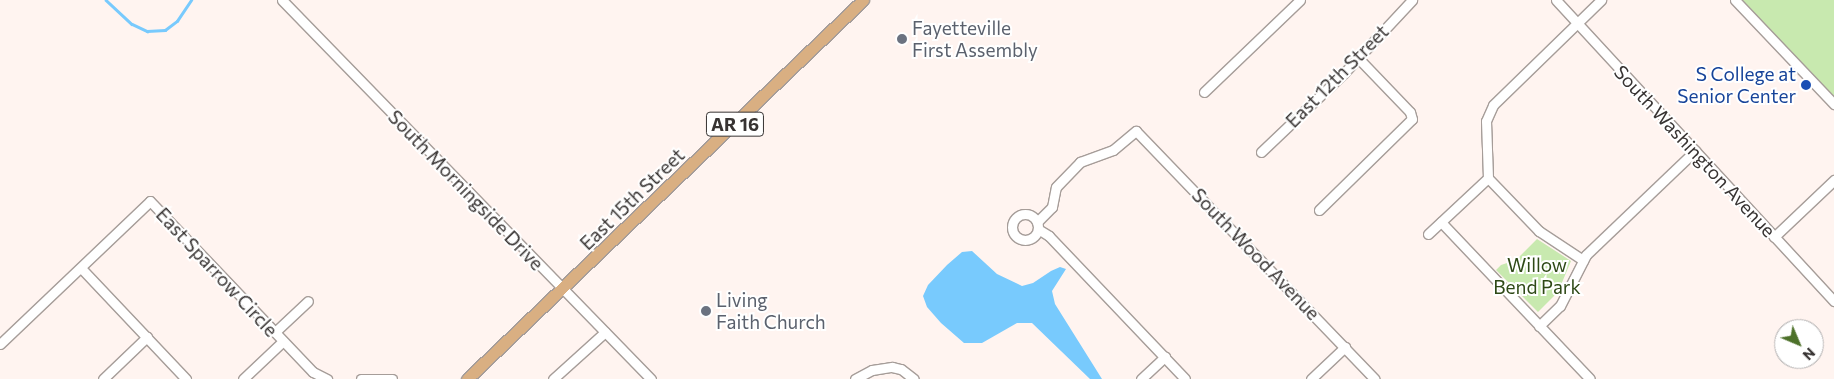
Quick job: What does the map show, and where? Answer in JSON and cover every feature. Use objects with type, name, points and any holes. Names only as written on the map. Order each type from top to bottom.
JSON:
[{"type":"main road","name":"East 15th Street","points":[[468,379],[563,290],[863,0]]},
{"type":"street","name":"South Morningside Drive","points":[[282,0],[651,379]]},
{"type":"street","points":[[1204,92],[1300,0]]},
{"type":"street","name":"East 12th Street","points":[[1261,152],[1358,58],[1412,0]]},
{"type":"street","name":"South Washington Avenue","points":[[1556,0],[1834,301]]},
{"type":"street","points":[[1583,260],[1539,231],[1488,178],[1488,112],[1601,0]]},
{"type":"street","points":[[1735,0],[1834,104]]},
{"type":"street","points":[[1319,210],[1412,119],[1410,112],[1358,58]]},
{"type":"street","name":"South Wood Avenue","points":[[1165,357],[1038,226],[1052,207],[1056,187],[1080,162],[1113,150],[1136,131],[1375,379]]},
{"type":"street","points":[[1539,326],[1560,306],[1583,260],[1695,151]]},
{"type":"street","points":[[1428,234],[1488,178]]},
{"type":"street","points":[[1774,237],[1834,180]]},
{"type":"street","name":"East Sparrow Circle","points":[[0,344],[150,201],[313,372],[328,379]]},
{"type":"street","points":[[1441,222],[1590,379]]},
{"type":"street","points":[[81,268],[186,379]]},
{"type":"street","points":[[275,332],[308,301]]},
{"type":"street","points":[[553,379],[605,332]]},
{"type":"street","points":[[103,379],[147,337]]},
{"type":"street","points":[[242,379],[283,341]]},
{"type":"street","points":[[1311,379],[1344,347]]},
{"type":"street","points":[[1141,379],[1165,357],[1186,379]]},
{"type":"street","points":[[859,377],[892,367],[901,369],[914,379]]},
{"type":"street","points":[[361,379],[392,379]]},
{"type":"green space","points":[[1735,0],[1834,0],[1834,104]]},
{"type":"green space","name":"Willow Bend Park","points":[[1537,239],[1571,261],[1558,292],[1538,312],[1496,270],[1501,265],[1516,260]]},
{"type":"water","points":[[972,251],[997,274],[1022,286],[1033,283],[1060,267],[1066,269],[1052,291],[1055,304],[1102,379],[1090,379],[1032,323],[1017,323],[982,343],[964,343],[941,323],[927,307],[923,296],[928,285],[947,265],[962,252]]},
{"type":"waterway","points":[[106,0],[132,24],[147,31],[165,30],[177,21],[191,0]]},
{"type":"place","name":"Fayetteville First Assembly","points":[[902,39]]},
{"type":"place","name":"S College at Senior Center","points":[[1806,85]]},
{"type":"place","name":"Living Faith Church","points":[[706,311]]}]
